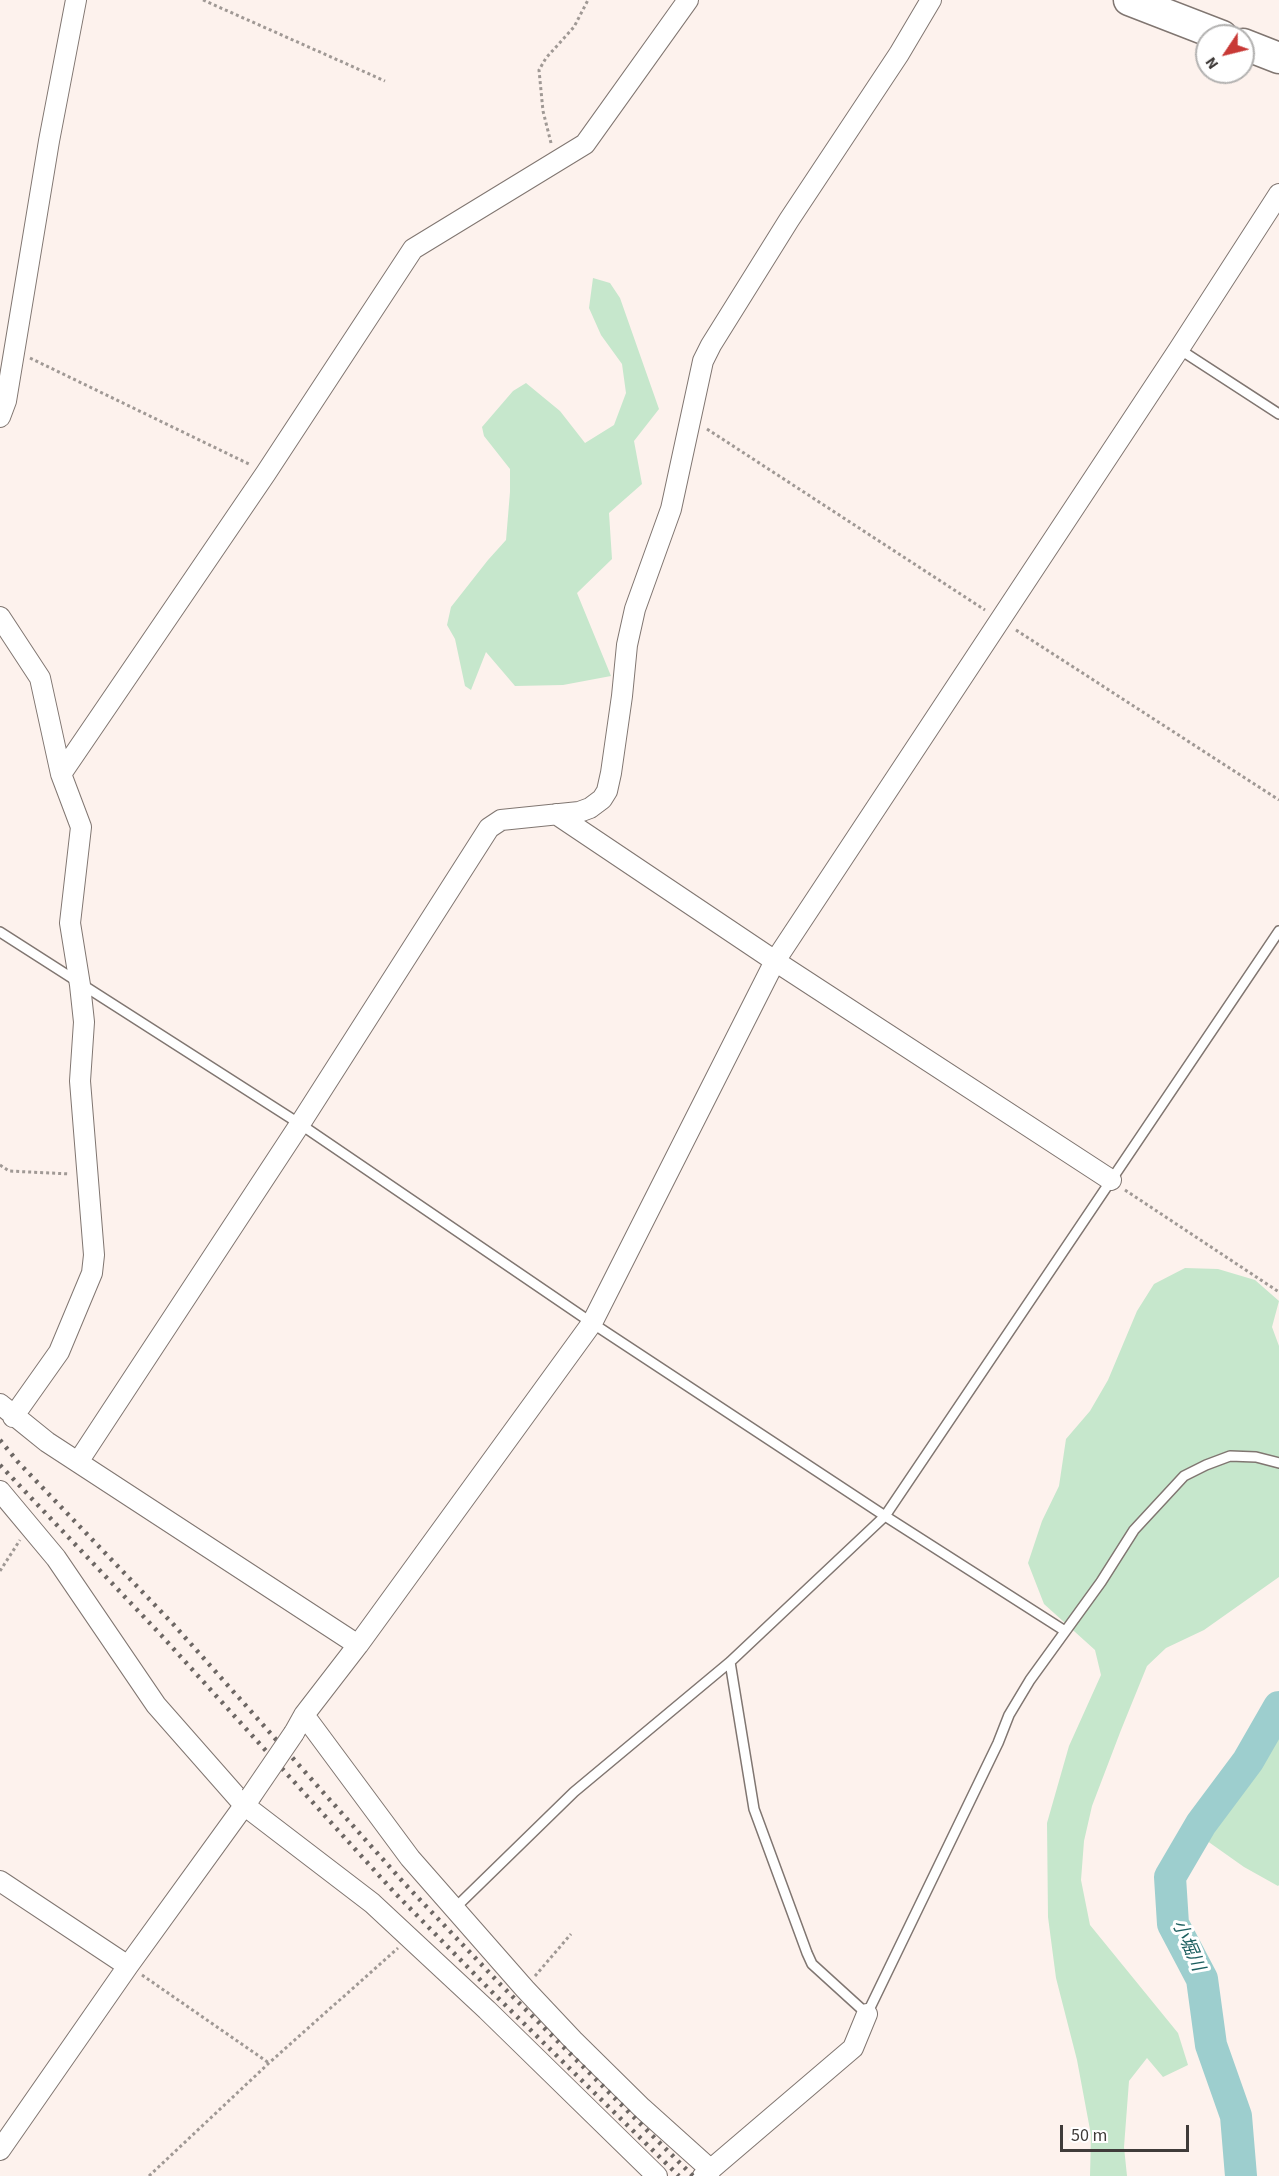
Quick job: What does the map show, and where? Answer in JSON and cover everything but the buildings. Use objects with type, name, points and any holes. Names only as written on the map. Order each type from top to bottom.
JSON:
[{"type":"main road","points":[[1129,0],[1195,26]]},
{"type":"main road","points":[[1255,49],[1279,58]]},
{"type":"street","points":[[0,417],[6,401],[49,141],[76,0]]},
{"type":"street","points":[[61,774],[266,473],[413,249],[585,144],[688,0]]},
{"type":"street","points":[[78,1462],[300,1124],[489,828],[501,820],[590,808],[602,799],[607,791],[622,696],[627,645],[635,609],[671,509],[703,361],[789,220],[899,54],[931,0]]},
{"type":"street","points":[[0,2150],[294,1733],[304,1715],[358,1646],[592,1323],[775,961],[1279,194]]},
{"type":"street","points":[[0,617],[40,678],[61,774],[81,827],[70,923],[84,1022],[80,1081],[94,1255],[92,1273],[59,1352],[7,1410],[46,1442],[358,1646]]},
{"type":"street","points":[[556,814],[775,961],[1111,1180]]},
{"type":"street","points":[[0,1491],[56,1557],[156,1705],[247,1800],[410,1937],[657,2176]]},
{"type":"street","points":[[304,1715],[410,1858],[454,1909],[525,1989],[707,2173],[853,2048],[867,2014]]},
{"type":"street","points":[[0,1881],[128,1966]]},
{"type":"lane","points":[[1179,349],[1279,414]]},
{"type":"lane","points":[[454,1909],[574,1792],[730,1662],[885,1516],[1279,931]]},
{"type":"lane","points":[[0,932],[300,1124],[592,1323],[885,1516],[1065,1631]]},
{"type":"lane","points":[[730,1662],[754,1809],[807,1953],[812,1964],[867,2014],[998,1743],[1009,1715],[1030,1680],[1101,1582],[1134,1530],[1184,1476],[1206,1465],[1230,1456],[1256,1457],[1279,1463]]},
{"type":"path","points":[[203,0],[385,81]]},
{"type":"path","points":[[555,163],[543,111],[539,70],[546,58],[574,27],[588,0]]},
{"type":"path","points":[[15,351],[266,473]]},
{"type":"path","points":[[0,1165],[9,1171],[87,1174]]},
{"type":"path","points":[[1111,1180],[1279,1292]]},
{"type":"path","points":[[0,1571],[30,1526]]},
{"type":"path","points":[[525,1989],[571,1934]]},
{"type":"path","points":[[149,2176],[269,2063],[410,1937]]},
{"type":"path","points":[[128,1966],[269,2063]]},
{"type":"green space","points":[[593,278],[610,283],[620,298],[659,409],[634,441],[642,484],[609,513],[612,559],[577,593],[611,676],[563,685],[515,686],[486,652],[471,690],[465,686],[455,639],[447,625],[451,607],[506,540],[510,492],[510,469],[484,436],[482,427],[513,391],[526,383],[560,411],[585,443],[614,425],[626,393],[622,364],[601,335],[589,308]]},
{"type":"green space","points":[[1185,1268],[1218,1269],[1255,1280],[1279,1301],[1272,1327],[1279,1346],[1279,1577],[1204,1630],[1166,1648],[1147,1666],[1092,1806],[1084,1841],[1081,1880],[1090,1925],[1178,2033],[1188,2065],[1163,2077],[1147,2058],[1129,2081],[1124,2147],[1127,2176],[1090,2176],[1091,2135],[1077,2060],[1056,1978],[1048,1917],[1047,1823],[1069,1746],[1101,1675],[1095,1650],[1044,1604],[1028,1563],[1042,1521],[1059,1486],[1066,1439],[1090,1411],[1108,1380],[1137,1311],[1154,1284]]},
{"type":"green space","points":[[1279,1725],[1278,1886],[1244,1867],[1203,1838],[1255,1769]]},
{"type":"waterway","name":"小堀川","points":[[1241,2176],[1236,2116],[1211,2045],[1202,1979],[1173,1924],[1170,1877],[1201,1824],[1248,1761],[1279,1707]]},
{"type":"railway","points":[[0,1440],[18,1462],[174,1625],[404,1883],[501,1985],[693,2176]]},
{"type":"railway","points":[[0,1465],[161,1635],[394,1892],[679,2176]]}]
